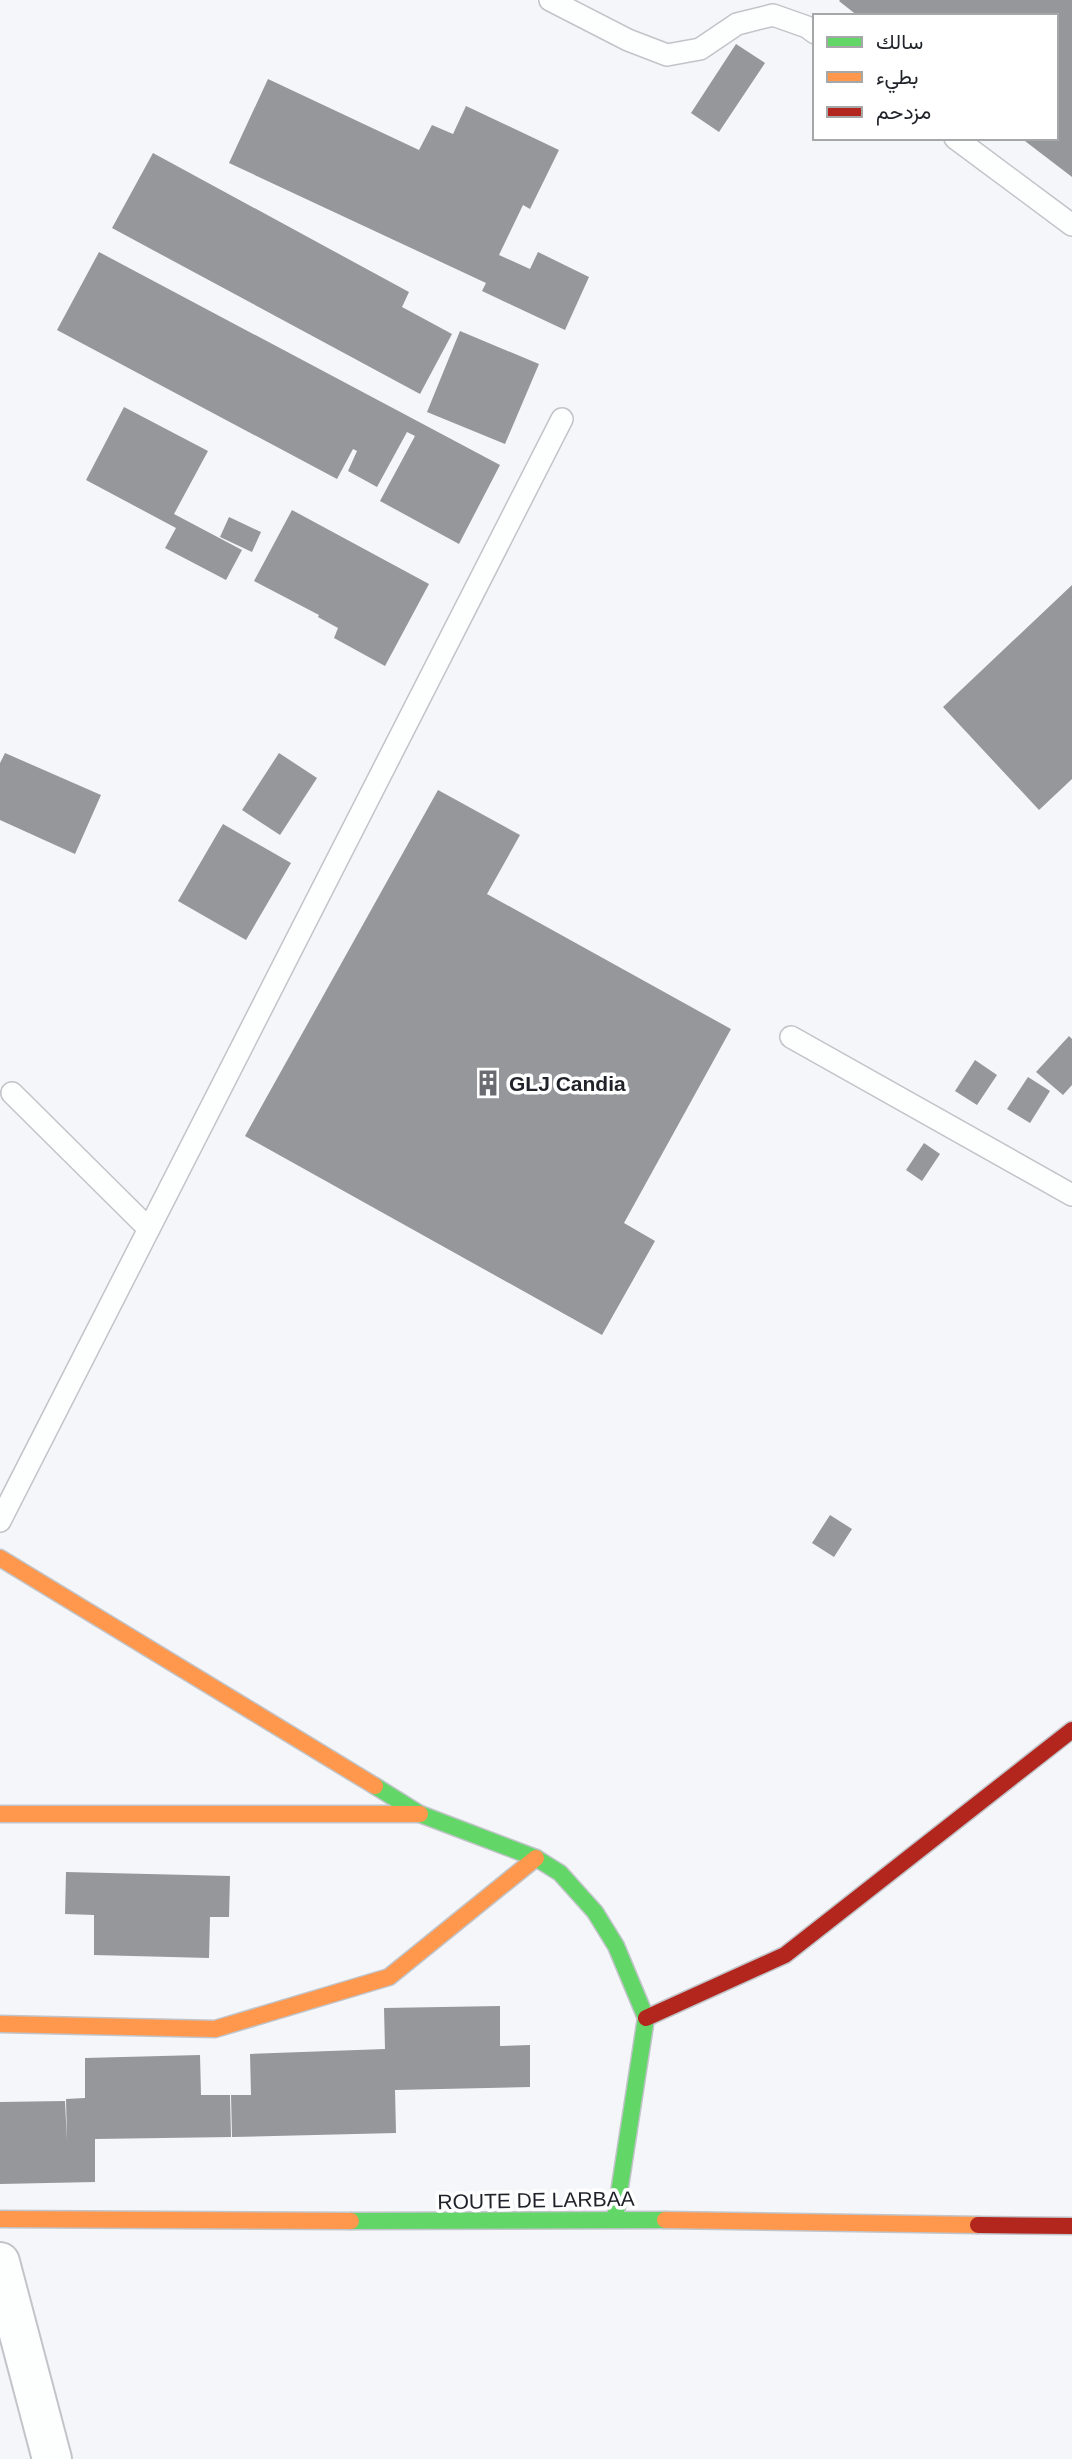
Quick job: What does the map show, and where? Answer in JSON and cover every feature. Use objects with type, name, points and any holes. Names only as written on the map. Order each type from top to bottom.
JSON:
[{"type":"street","points":[[0,1558],[420,1814],[536,1858],[560,1873],[596,1912],[616,1947],[646,2018],[615,2219]]},
{"type":"street","points":[[646,2018],[785,1955],[1072,1730]]},
{"type":"street","points":[[0,1814],[420,1814]]},
{"type":"street","points":[[0,2024],[215,2029],[389,1977],[536,1858]]},
{"type":"street","name":"ROUTE DE LARBAA","points":[[0,2220],[482,2222],[615,2219],[1072,2226]]},
{"type":"street","points":[[0,2262],[52,2459]]},
{"type":"lane","points":[[550,0],[628,40],[667,55],[700,49],[737,24],[773,15],[813,32]]},
{"type":"lane","points":[[959,140],[1072,225]]},
{"type":"lane","points":[[0,1521],[562,419]]},
{"type":"lane","points":[[790,1037],[1072,1195]]},
{"type":"lane","points":[[12,1093],[149,1230]]},
{"type":"building","points":[[1072,0],[1072,177],[1024,140],[1058,140],[1058,14],[855,14],[839,1]]},
{"type":"building","points":[[736,44],[765,63],[719,132],[691,113]]},
{"type":"building","points":[[268,79],[419,150],[432,125],[453,134],[466,106],[559,150],[530,209],[523,205],[499,255],[530,269],[538,252],[589,277],[565,330],[482,291],[486,283],[229,163]]},
{"type":"building","points":[[153,153],[409,292],[402,307],[452,334],[420,394],[112,228]]},
{"type":"building","points":[[99,252],[500,465],[459,544],[380,501],[415,436],[407,432],[377,487],[348,471],[357,451],[353,449],[337,479],[57,330]]},
{"type":"building","points":[[460,331],[539,364],[505,444],[427,412]]},
{"type":"building","points":[[124,407],[208,451],[174,514],[242,550],[226,580],[165,548],[176,528],[86,480]]},
{"type":"building","points":[[292,510],[429,584],[385,666],[334,638],[338,628],[318,617],[319,615],[254,581]]},
{"type":"building","points":[[229,517],[261,532],[252,552],[220,537]]},
{"type":"building","points":[[1072,585],[1072,779],[1039,810],[943,707]]},
{"type":"building","points":[[5,753],[101,795],[75,854],[0,820],[0,763]]},
{"type":"building","points":[[279,753],[317,778],[280,835],[242,810]]},
{"type":"building","name":"GLJ Candia","points":[[438,790],[520,835],[487,894],[731,1029],[624,1223],[655,1241],[602,1335],[245,1136]]},
{"type":"building","points":[[223,824],[291,863],[246,940],[178,901]]},
{"type":"building","points":[[1069,1036],[1072,1039],[1072,1085],[1063,1095],[1036,1072]]},
{"type":"building","points":[[975,1060],[997,1075],[977,1105],[955,1091]]},
{"type":"building","points":[[1028,1077],[1050,1091],[1030,1123],[1007,1109]]},
{"type":"building","points":[[924,1143],[940,1154],[922,1181],[906,1170]]},
{"type":"building","points":[[830,1515],[852,1529],[834,1557],[812,1543]]},
{"type":"building","points":[[66,1872],[230,1876],[229,1917],[210,1917],[209,1958],[94,1955],[94,1915],[65,1914]]},
{"type":"building","points":[[500,2006],[500,2046],[530,2045],[530,2087],[395,2090],[396,2133],[232,2137],[231,2095],[251,2095],[250,2054],[385,2049],[384,2008]]},
{"type":"building","points":[[200,2055],[201,2095],[230,2095],[231,2137],[95,2139],[95,2182],[0,2184],[0,2102],[65,2101],[67,2141],[66,2099],[85,2098],[85,2058]]},
{"type":"traffic: fast","points":[[375,1786],[420,1814],[536,1858],[560,1873],[595,1912],[616,1946],[646,2018],[615,2219]]},
{"type":"traffic: fast","points":[[351,2221],[665,2220]]},
{"type":"traffic: slow","points":[[0,1558],[375,1786]]},
{"type":"traffic: slow","points":[[0,1814],[420,1814]]},
{"type":"traffic: slow","points":[[0,2024],[215,2029],[389,1977],[536,1858]]},
{"type":"traffic: slow","points":[[0,2219],[351,2221]]},
{"type":"traffic: slow","points":[[665,2220],[978,2225]]},
{"type":"traffic: jam","points":[[646,2018],[785,1955],[1072,1730]]},
{"type":"traffic: jam","points":[[978,2225],[1072,2226]]},
{"type":"place","name":"GLJ Candia","points":[[488,1083]]}]
